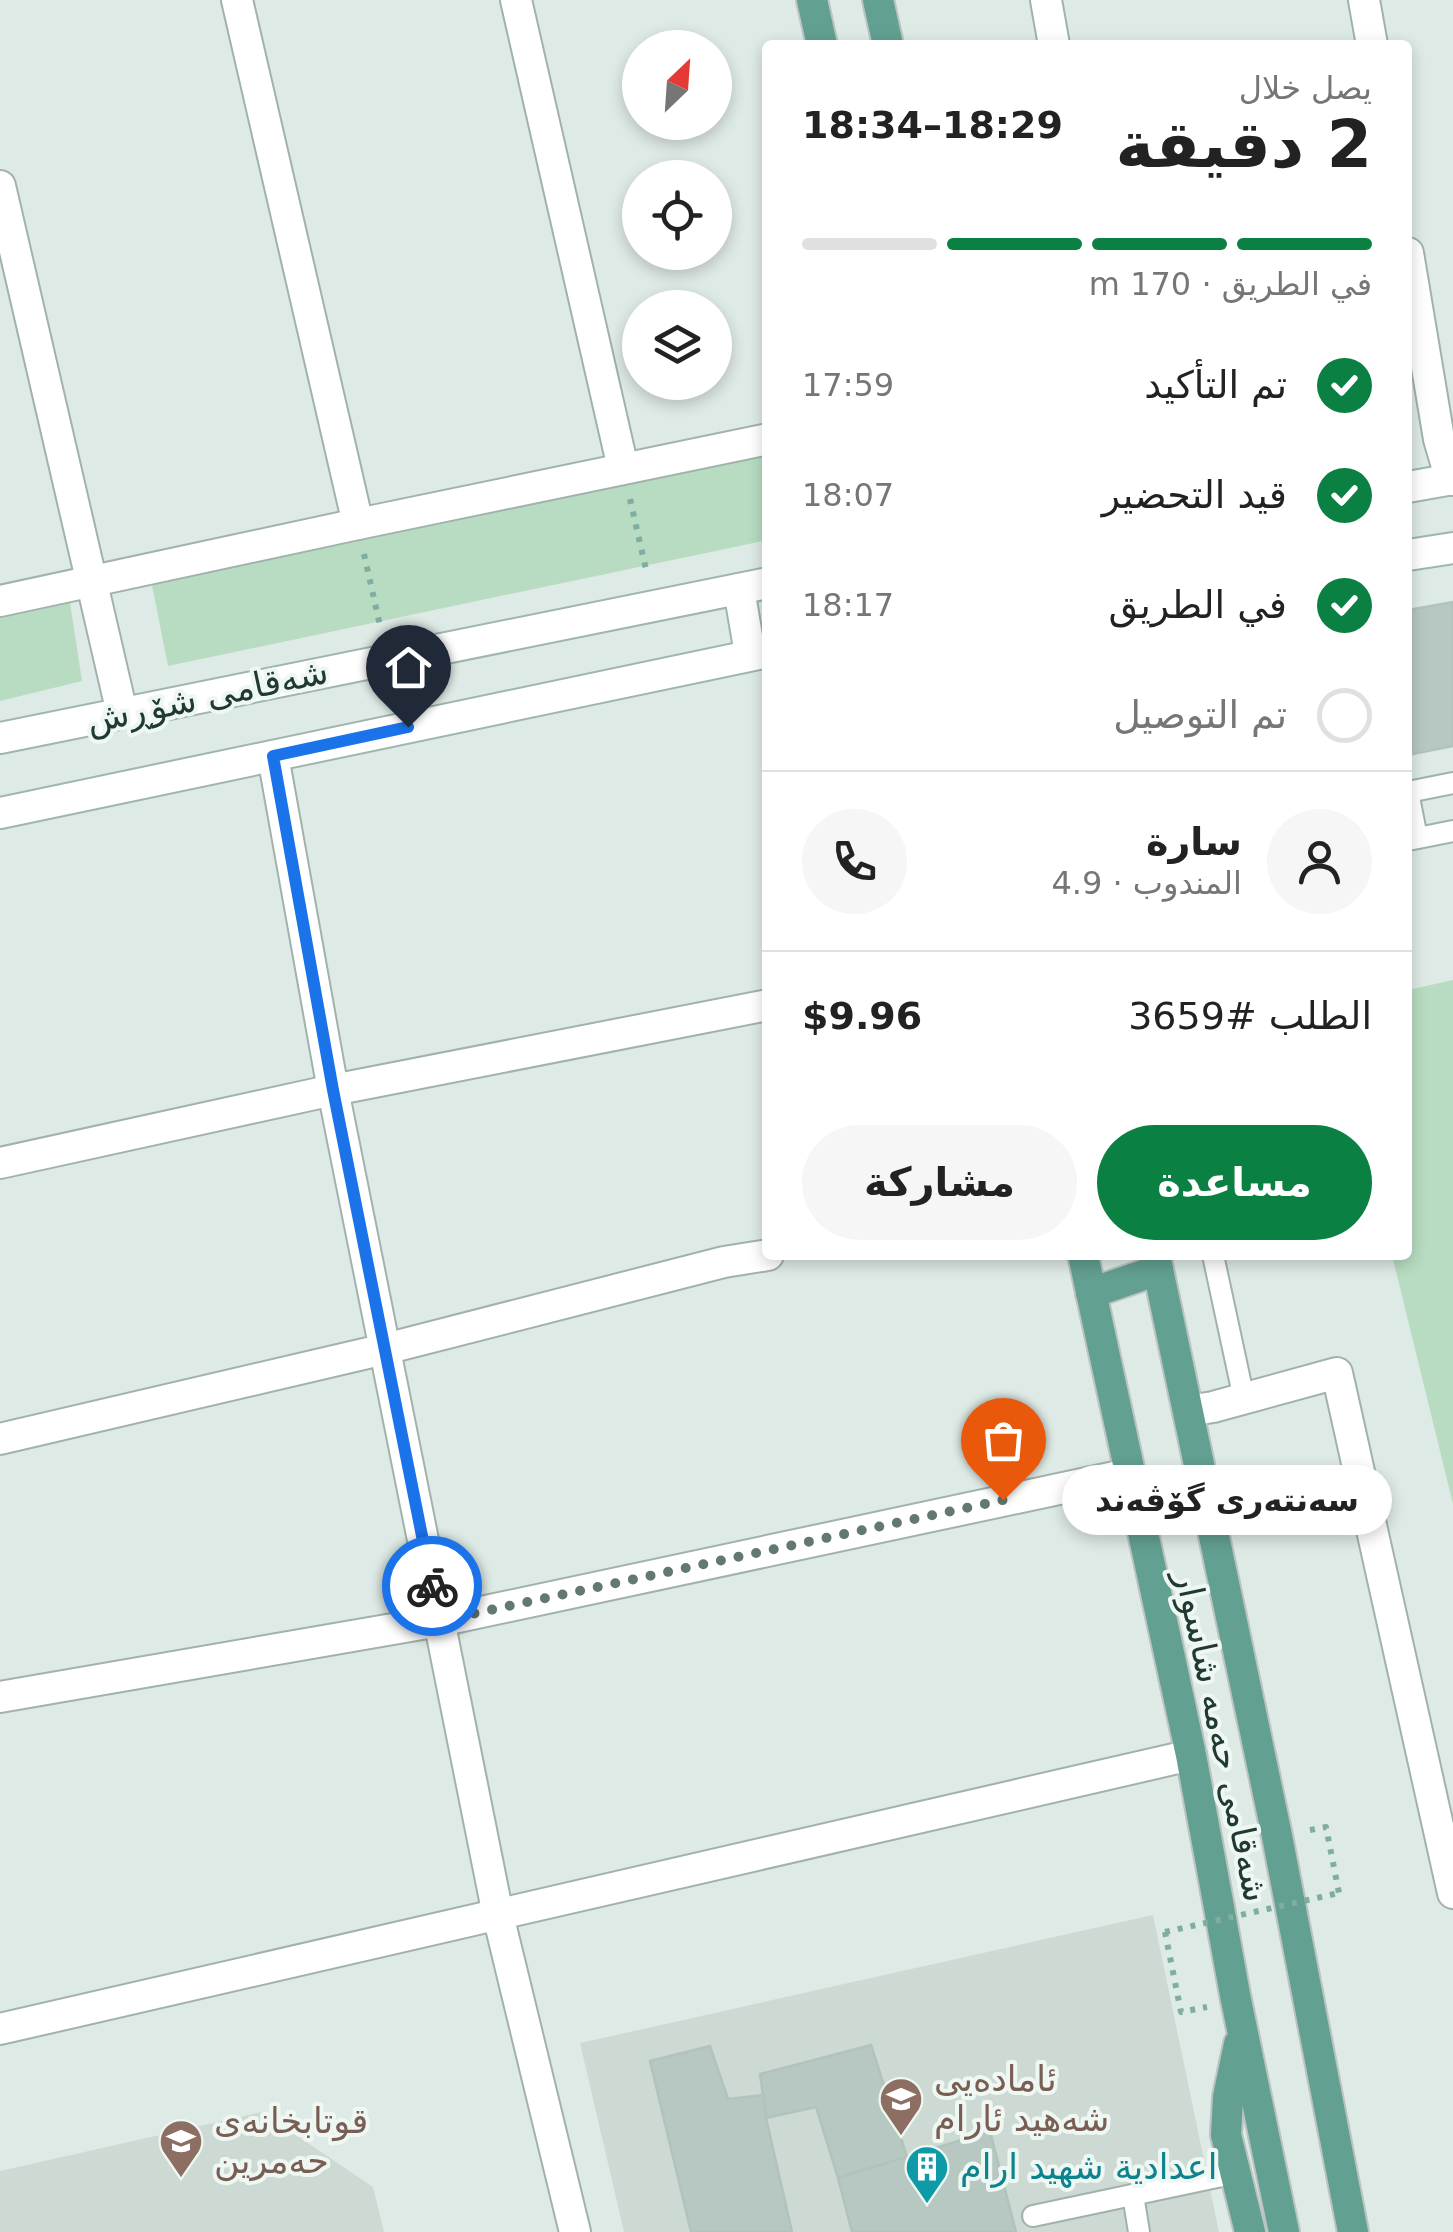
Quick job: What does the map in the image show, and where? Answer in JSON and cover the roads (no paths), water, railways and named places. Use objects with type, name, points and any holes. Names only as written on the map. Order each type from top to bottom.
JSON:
[{"type":"main road","points":[[812,0],[821,40]]},
{"type":"main road","points":[[878,0],[887,40]]},
{"type":"main road","name":"شەقامی حەمە شاسوار","points":[[1085,1260],[1191,1755],[1284,2232]]},
{"type":"main road","points":[[1091,1293],[1157,1263]]},
{"type":"main road","name":"شەقامی حەمە شاسوار","points":[[1157,1263],[1278,1836],[1354,2232]]},
{"type":"main road","points":[[1242,2026],[1228,2097],[1226,2135],[1250,2232]]},
{"type":"street","points":[[237,0],[358,524]]},
{"type":"street","points":[[516,0],[623,468]]},
{"type":"street","points":[[1046,0],[1053,40]]},
{"type":"street","points":[[1364,0],[1371,40]]},
{"type":"street","points":[[0,186],[122,713]]},
{"type":"street","points":[[1412,276],[1440,440],[1452,480],[1412,486]]},
{"type":"street","points":[[0,601],[762,440]]},
{"type":"street","points":[[1412,554],[1453,548]]},
{"type":"street","points":[[754,586],[759,653]]},
{"type":"street","name":"شەقامی شۆڕش","points":[[0,738],[754,586]]},
{"type":"street","name":"شەقامی شۆڕش","points":[[0,813],[759,653]]},
{"type":"street","points":[[273,756],[333,1090],[498,1915],[575,2232]]},
{"type":"street","points":[[0,1163],[333,1090],[762,1006]]},
{"type":"street","points":[[0,1439],[385,1350],[724,1262],[762,1256]]},
{"type":"street","points":[[1188,1411],[1337,1374],[1453,1892]]},
{"type":"street","points":[[0,1697],[439,1621],[1129,1474]]},
{"type":"street","points":[[0,2029],[1191,1755]]},
{"type":"lane","points":[[1412,791],[1453,782]]},
{"type":"lane","points":[[1412,839],[1453,830]]},
{"type":"lane","points":[[1214,1260],[1244,1399]]},
{"type":"lane","points":[[1033,2216],[1236,2173]]},
{"type":"lane","points":[[1132,2195],[1139,2232]]},
{"type":"place","name":"سەنتەری گۆڤەند","points":[[1003,1500]]},
{"type":"place","name":"ئامادەیی شەهید ئارام","points":[[901,2137]]},
{"type":"place","name":"قوتابخانەی حەمرین","points":[[181,2179]]},
{"type":"place","name":"اعدادية شهيد ارام","points":[[927,2205]]}]
